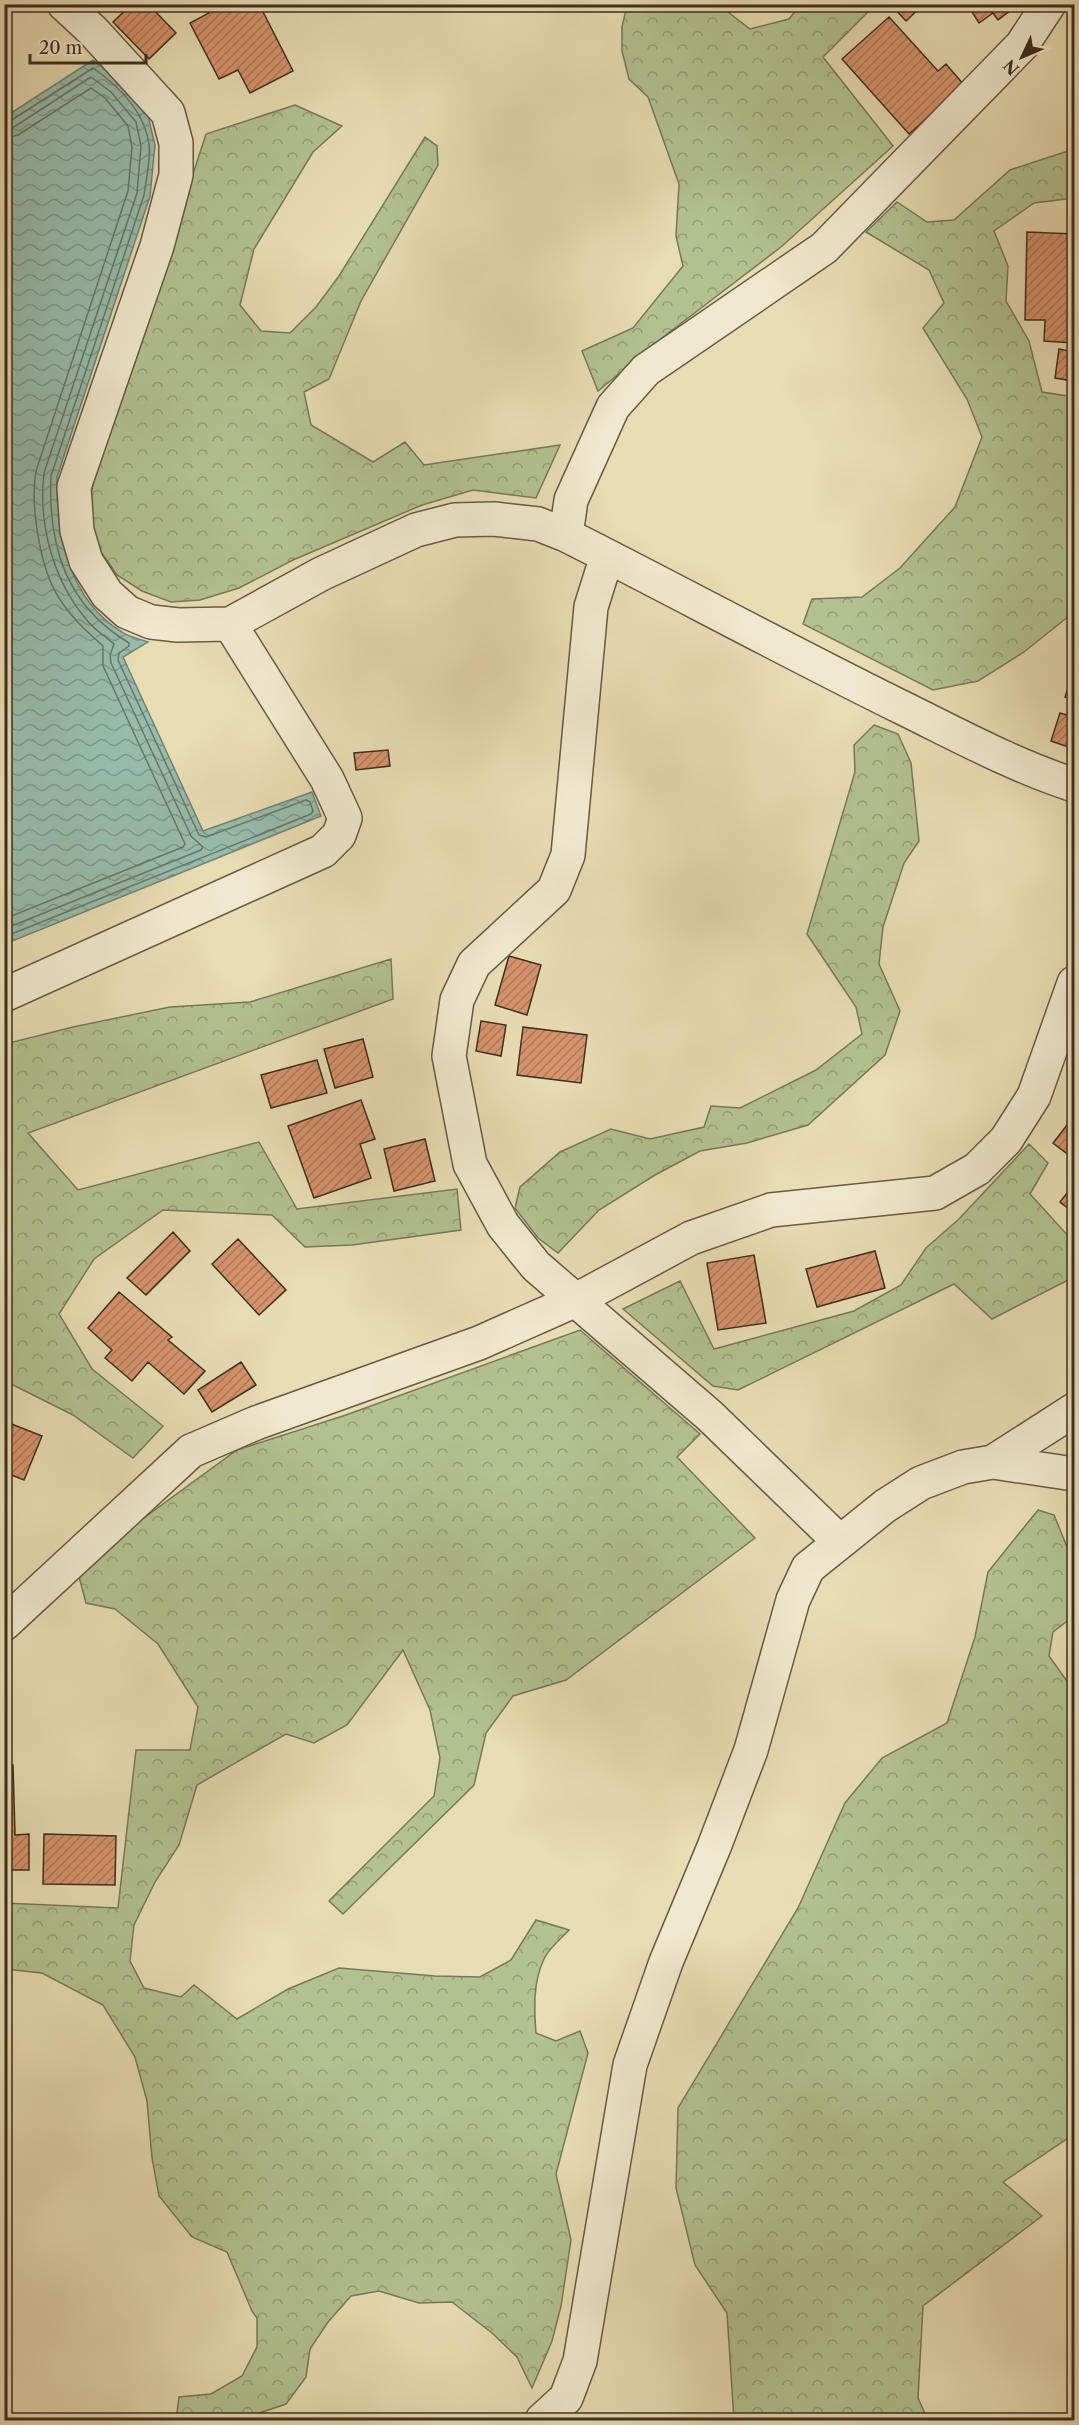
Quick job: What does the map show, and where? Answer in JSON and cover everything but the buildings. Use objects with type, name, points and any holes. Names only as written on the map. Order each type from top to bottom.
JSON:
[{"type":"street","points":[[64,4],[93,31],[168,113],[176,143],[177,175],[157,246],[74,487],[77,531],[86,561],[107,594],[127,612],[151,622],[178,625],[230,624],[321,574],[416,530],[455,520],[494,519],[538,524],[566,535],[782,648],[945,728],[1039,773],[1074,784]]},
{"type":"street","points":[[566,535],[572,500],[613,407],[646,370],[824,248],[1022,45],[1049,4]]},
{"type":"street","points":[[607,556],[591,607],[568,855],[554,890],[474,964],[457,1000],[449,1056],[471,1164],[503,1225],[536,1266],[710,1416],[839,1541]]},
{"type":"street","points":[[4,995],[323,850],[339,835],[345,818],[327,779],[230,624]]},
{"type":"street","points":[[4,1624],[191,1451],[256,1424],[479,1343],[576,1300],[691,1238],[771,1210],[935,1193],[976,1170],[1006,1140],[1034,1096],[1074,983]]},
{"type":"street","points":[[993,1462],[1074,1410]]},
{"type":"street","points":[[542,2421],[566,2398],[580,2361],[630,2065],[666,1962],[751,1750],[793,1600],[808,1568],[885,1506],[921,1483],[963,1467],[993,1462],[1074,1474]]},
{"type":"green space","points":[[627,5],[719,5],[750,29],[789,19],[800,5],[861,5],[867,13],[823,57],[893,146],[781,247],[667,334],[598,391],[582,351],[633,328],[683,266],[676,236],[679,184],[648,97],[629,79],[622,51],[622,27]]},
{"type":"green space","points":[[295,105],[342,126],[313,152],[254,249],[240,305],[261,331],[290,333],[316,307],[339,276],[425,137],[437,146],[438,165],[361,301],[329,379],[304,392],[311,425],[373,462],[405,442],[424,465],[560,445],[536,498],[473,490],[422,505],[293,560],[239,588],[200,600],[171,602],[142,591],[117,575],[94,542],[86,512],[97,469],[206,134]]},
{"type":"green space","points":[[1074,149],[1074,198],[1034,203],[994,231],[1008,266],[1006,301],[1029,341],[1042,392],[1074,397],[1074,612],[1024,652],[978,681],[933,690],[803,624],[812,599],[862,597],[900,568],[955,507],[982,437],[967,399],[923,328],[944,303],[929,270],[866,232],[897,202],[927,222],[954,220],[1010,170]]},
{"type":"green space","points":[[874,725],[898,734],[911,763],[919,841],[904,863],[883,927],[879,964],[900,1011],[885,1055],[808,1125],[747,1143],[700,1151],[655,1175],[599,1210],[558,1253],[538,1238],[515,1208],[520,1187],[560,1152],[611,1129],[650,1139],[704,1127],[711,1106],[740,1108],[816,1070],[862,1034],[856,1007],[807,934],[855,772],[854,745]]},
{"type":"green space","points":[[391,959],[393,999],[28,1133],[78,1190],[259,1142],[297,1209],[457,1189],[461,1230],[352,1245],[305,1247],[272,1215],[163,1210],[94,1259],[59,1314],[92,1369],[163,1426],[133,1458],[73,1415],[5,1381],[5,1044],[170,1007],[250,1002]]},
{"type":"green space","points":[[1029,1144],[1048,1163],[1030,1194],[1070,1238],[1074,1237],[1074,1277],[992,1319],[954,1284],[738,1390],[713,1386],[623,1309],[680,1281],[714,1349],[854,1311],[901,1285],[926,1248],[959,1219]]},
{"type":"green space","points":[[580,1330],[700,1434],[677,1457],[755,1538],[566,1680],[513,1696],[486,1733],[474,1785],[343,1914],[329,1901],[434,1796],[440,1758],[430,1710],[403,1650],[347,1725],[314,1743],[286,1734],[197,1785],[179,1845],[155,1882],[134,1925],[130,1961],[144,1988],[181,1997],[194,1985],[237,2019],[288,1989],[339,1968],[435,1976],[480,1977],[511,1960],[536,1920],[569,1930],[546,1955],[540,1968],[535,1995],[536,2033],[556,2041],[580,2031],[588,2053],[556,2174],[571,2240],[561,2306],[552,2341],[532,2388],[517,2357],[492,2333],[452,2302],[419,2303],[379,2291],[351,2296],[328,2322],[310,2349],[306,2377],[286,2404],[239,2420],[176,2420],[179,2397],[211,2394],[242,2376],[257,2347],[257,2318],[227,2252],[192,2237],[159,2196],[152,2158],[147,2101],[135,2057],[103,2005],[42,1973],[5,1969],[4,1903],[118,1908],[136,1750],[190,1750],[198,1707],[158,1644],[115,1609],[86,1603],[78,1573],[115,1539],[237,1450],[346,1415]]},
{"type":"green space","points":[[1038,1510],[1054,1515],[1072,1559],[1074,1559],[1074,1616],[1053,1632],[1049,1656],[1074,1691],[1074,2134],[1003,2182],[1042,2216],[923,2306],[918,2398],[928,2420],[734,2420],[727,2313],[695,2265],[676,2188],[678,2108],[798,1908],[845,1803],[882,1758],[947,1723],[975,1637],[988,1572]]},
{"type":"water","points":[[93,60],[120,82],[148,116],[155,145],[150,196],[57,477],[59,521],[69,564],[89,602],[104,619],[125,634],[148,642],[123,657],[203,831],[312,792],[321,816],[5,944],[5,117]]}]
